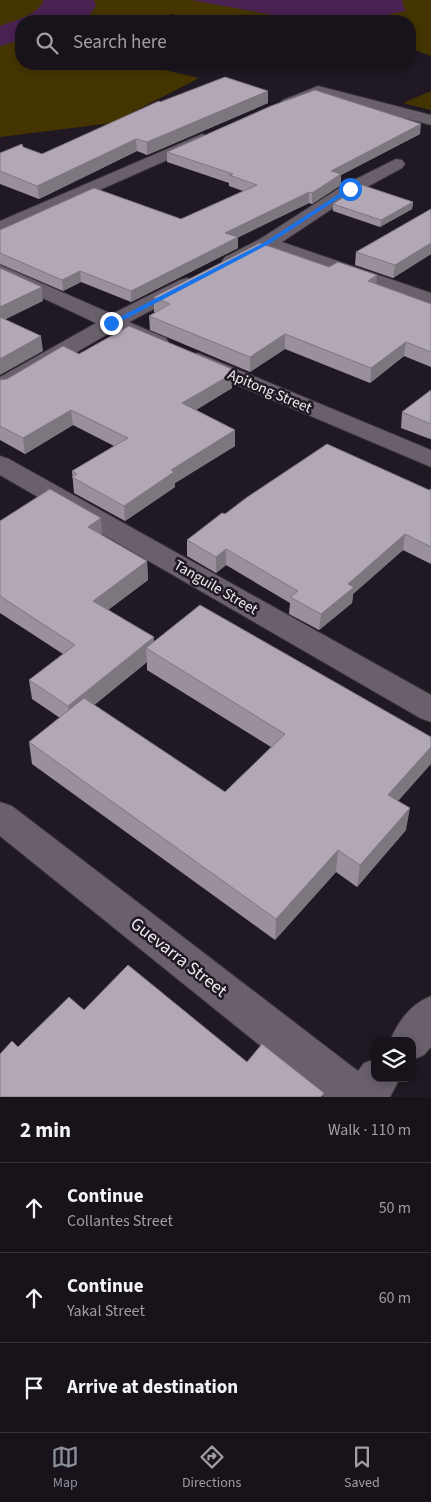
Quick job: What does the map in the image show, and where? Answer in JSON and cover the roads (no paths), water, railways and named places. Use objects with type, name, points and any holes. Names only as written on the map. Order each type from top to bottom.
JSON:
[{"type":"street","points":[[272,109],[318,91],[431,120]]},
{"type":"street","points":[[0,228],[220,132]]},
{"type":"street","points":[[0,387],[111,323],[267,243],[350,189],[396,164]]},
{"type":"street","points":[[267,243],[431,300]]},
{"type":"street","name":"Apitong Street","points":[[0,271],[111,323],[431,459]]},
{"type":"street","name":"Tanguile Street","points":[[0,464],[431,710]]},
{"type":"street","name":"Guevarra Street","points":[[0,816],[358,1097]]},
{"type":"street","points":[[413,1037],[431,1015]]},
{"type":"street","points":[[364,1097],[376,1082]]}]
